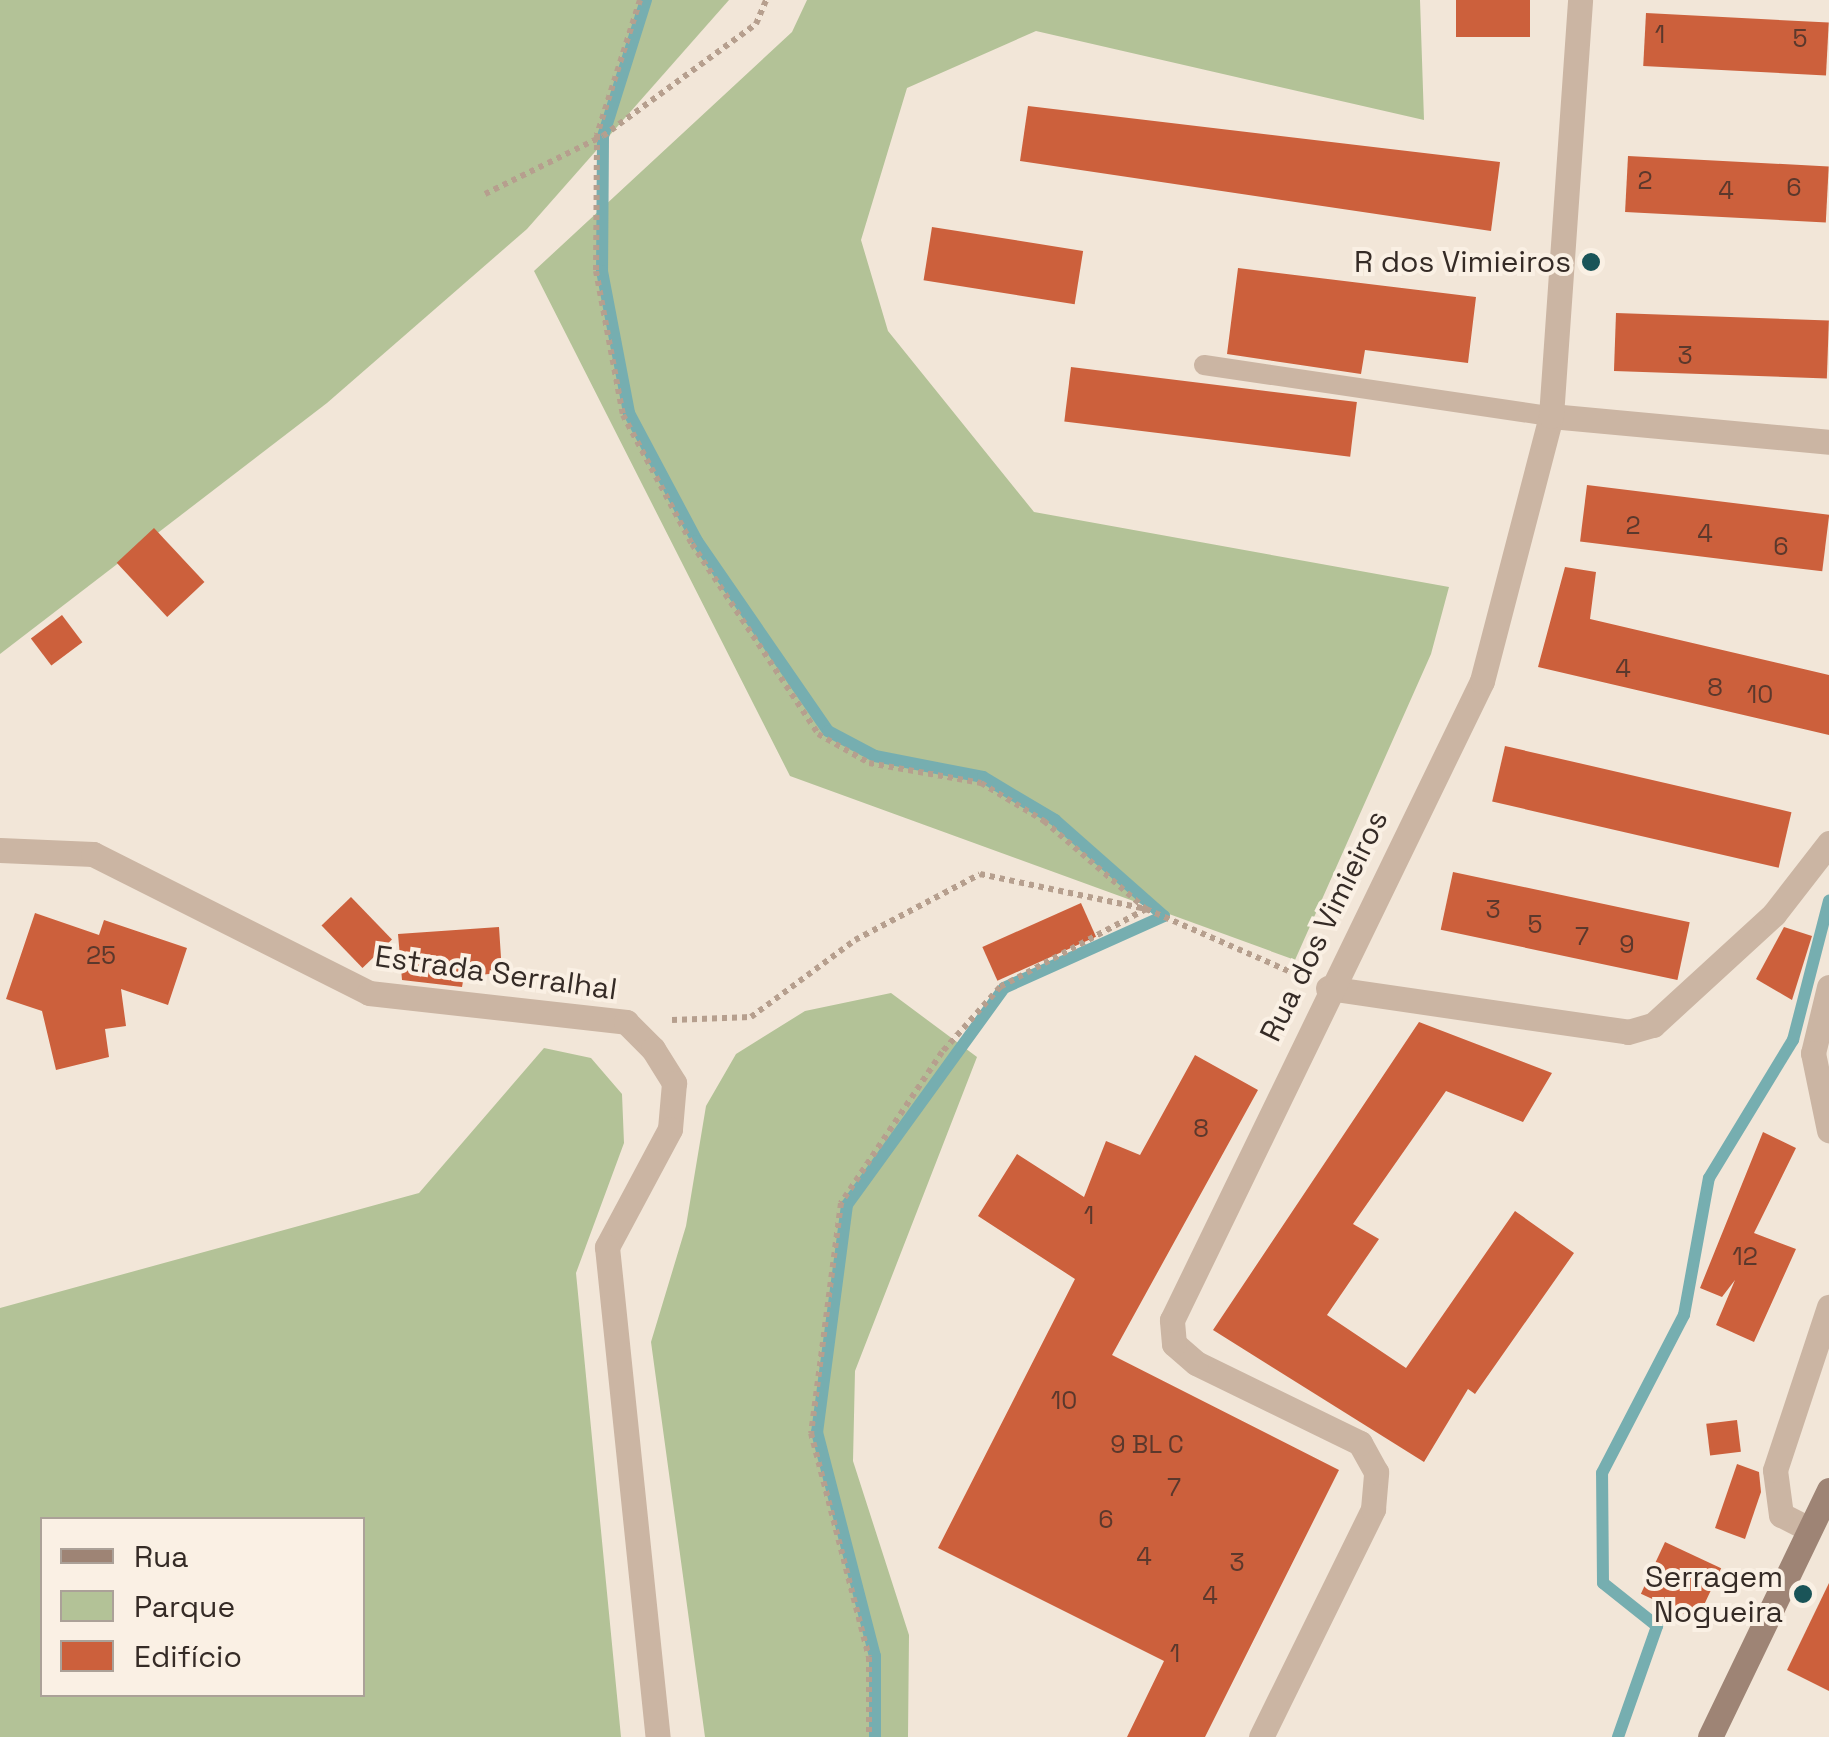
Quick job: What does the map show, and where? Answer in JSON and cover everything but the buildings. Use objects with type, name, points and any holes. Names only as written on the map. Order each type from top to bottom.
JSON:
[{"type":"main road","points":[[1710,1737],[1829,1490]]},
{"type":"street","name":"Rua dos Vimieiros","points":[[1261,1737],[1372,1509],[1376,1472],[1360,1443],[1196,1363],[1174,1344],[1172,1320],[1328,988],[1482,681],[1551,416],[1580,0]]},
{"type":"street","points":[[1551,416],[1829,442]]},
{"type":"street","points":[[1328,988],[1628,1032],[1652,1026],[1774,914],[1829,843]]},
{"type":"street","name":"Estrada Serralhal","points":[[0,850],[93,854],[369,994],[626,1022],[674,1083],[670,1129],[607,1247],[658,1737]]},
{"type":"street","points":[[1829,987],[1813,1053],[1829,1130]]},
{"type":"street","points":[[1809,1529],[1781,1515],[1775,1470],[1829,1307]]},
{"type":"lane","points":[[1204,365],[1551,416]]},
{"type":"path","points":[[640,0],[597,135],[596,271],[624,416],[692,544],[818,734],[869,763],[981,783],[1044,821],[1146,909]]},
{"type":"path","points":[[484,194],[602,136],[756,24],[766,0]]},
{"type":"path","points":[[626,1022],[751,1018],[855,940],[980,874],[1146,909],[1328,988]]},
{"type":"path","points":[[869,1737],[869,1657],[811,1433],[840,1203],[942,1052],[1000,987],[1146,909]]},
{"type":"green space","points":[[0,0],[729,0],[527,229],[327,403],[0,654]]},
{"type":"green space","points":[[807,0],[1420,0],[1424,120],[1036,31],[907,88],[861,240],[888,331],[1034,512],[1449,587],[1431,654],[1295,960],[790,776],[534,271],[792,32]]},
{"type":"green space","points":[[891,993],[977,1057],[855,1371],[853,1461],[909,1635],[908,1737],[705,1737],[651,1342],[686,1226],[706,1106],[736,1054],[805,1011]]},
{"type":"green space","points":[[544,1048],[591,1058],[622,1094],[624,1143],[576,1273],[621,1737],[0,1737],[0,1308],[419,1193]]},
{"type":"waterway","points":[[646,0],[603,136],[602,271],[629,413],[697,541],[828,731],[875,756],[983,777],[1055,820],[1164,916],[1004,988],[847,1205],[817,1432],[875,1656],[875,1737]]},
{"type":"waterway","points":[[1618,1737],[1657,1626],[1603,1583],[1602,1473],[1684,1315],[1709,1178],[1793,1040],[1829,901]]},
{"type":"place","name":"R dos Vimieiros","points":[[1591,262]]},
{"type":"place","name":"Serragem Nogueira","points":[[1803,1594]]}]
